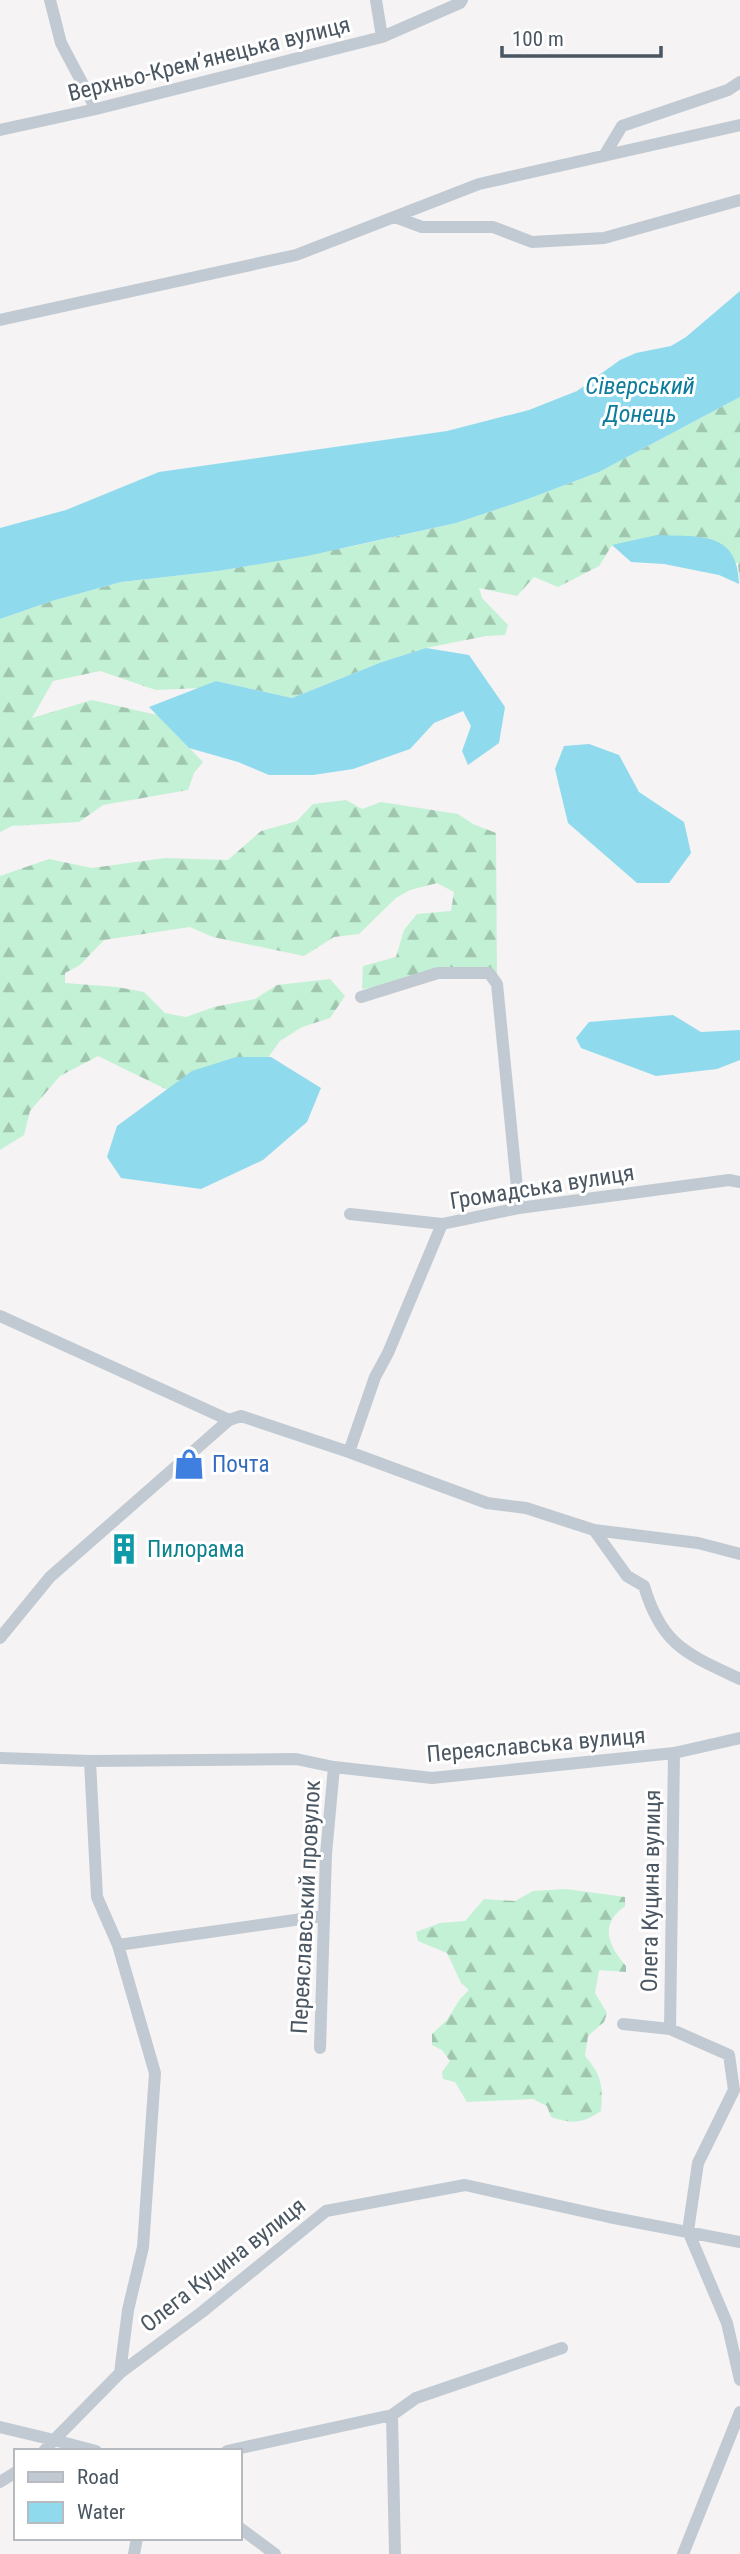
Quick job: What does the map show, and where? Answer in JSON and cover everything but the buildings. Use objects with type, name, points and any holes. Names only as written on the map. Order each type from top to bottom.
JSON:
[{"type":"street","points":[[50,0],[61,43],[96,109]]},
{"type":"street","points":[[376,0],[382,37]]},
{"type":"street","name":"Верхньо-Крем’янецька вулиця","points":[[0,130],[96,109],[382,37],[462,0]]},
{"type":"street","points":[[604,156],[622,126],[728,90],[740,82]]},
{"type":"street","points":[[0,320],[296,255],[479,184],[740,125]]},
{"type":"street","points":[[395,217],[422,228],[493,227],[532,242],[604,238],[740,201]]},
{"type":"street","points":[[361,997],[438,973],[489,973],[497,984],[519,1208]]},
{"type":"street","name":"Громадська вулиця","points":[[350,1214],[442,1224],[519,1208],[729,1180],[740,1182]]},
{"type":"street","points":[[349,1452],[375,1377],[388,1353],[442,1224]]},
{"type":"street","points":[[0,1316],[229,1420]]},
{"type":"street","points":[[0,1638],[50,1577],[229,1420],[241,1416],[487,1503],[526,1508],[594,1530],[698,1543],[740,1554]]},
{"type":"street","points":[[594,1530],[627,1576],[644,1586],[649,1605],[662,1630],[674,1643],[695,1657],[740,1679]]},
{"type":"street","name":"Переяславська вулиця","points":[[0,1758],[90,1761],[296,1759],[334,1767],[432,1778],[674,1753],[740,1739]]},
{"type":"street","name":"Олега Куцина вулиця","points":[[670,2029],[674,1753]]},
{"type":"street","points":[[90,1761],[97,1897],[118,1945],[155,2073],[143,2247],[128,2310],[120,2373]]},
{"type":"street","name":"Переяславський провулок","points":[[320,2049],[326,1854],[334,1767]]},
{"type":"street","points":[[118,1945],[323,1916]]},
{"type":"street","name":"Олега Куцина вулиця","points":[[623,2024],[670,2029],[729,2055],[734,2090],[698,2163],[688,2231]]},
{"type":"street","name":"Олега Куцина вулиця","points":[[46,2449],[120,2373],[202,2312],[326,2211],[465,2185],[609,2217],[740,2242]]},
{"type":"street","points":[[688,2231],[727,2323],[740,2380]]},
{"type":"street","points":[[727,2323],[740,2330]]},
{"type":"street","points":[[236,2449],[392,2415],[416,2398],[562,2348]]},
{"type":"street","points":[[683,2554],[740,2412]]},
{"type":"street","points":[[392,2415],[396,2554]]},
{"type":"street","points":[[0,2427],[88,2449]]},
{"type":"street","points":[[242,2529],[275,2554]]},
{"type":"green space","points":[[740,397],[740,585],[738,563],[612,545],[599,566],[558,587],[534,577],[517,596],[479,588],[482,598],[508,625],[505,635],[426,648],[382,662],[292,698],[216,681],[200,688],[156,690],[100,671],[53,681],[32,718],[92,700],[157,715],[203,762],[194,773],[188,790],[103,805],[79,822],[12,826],[0,832],[0,619],[121,582],[218,571],[354,546],[456,523],[599,472]]},
{"type":"green space","points":[[346,800],[362,809],[381,802],[458,814],[473,824],[496,833],[497,984],[489,973],[438,973],[404,984],[362,989],[363,966],[396,957],[404,930],[417,914],[451,911],[454,892],[437,883],[410,890],[396,898],[359,934],[334,937],[304,956],[213,937],[190,927],[104,940],[80,965],[65,973],[65,983],[144,992],[165,1013],[186,1017],[214,1007],[255,999],[277,985],[330,979],[345,996],[330,1018],[302,1027],[280,1041],[251,1081],[186,1099],[98,1056],[60,1076],[30,1111],[24,1135],[0,1150],[0,876],[49,859],[92,868],[165,858],[228,860],[261,831],[297,821],[313,804]]},
{"type":"green space","points":[[566,1889],[625,1897],[625,1906],[612,1920],[609,1935],[626,1966],[626,1972],[599,1970],[595,1993],[607,2013],[604,2022],[588,2036],[585,2056],[600,2081],[601,2111],[571,2122],[551,2117],[547,2106],[533,2099],[467,2102],[455,2082],[443,2079],[442,2072],[450,2061],[442,2050],[432,2045],[432,2034],[447,2020],[469,1990],[461,1983],[447,1953],[418,1941],[416,1932],[440,1923],[465,1921],[484,1899],[515,1901],[533,1891]]},
{"type":"water","name":"Сіверський Донець","points":[[740,291],[740,397],[599,472],[456,523],[307,556],[218,571],[121,582],[0,619],[0,528],[66,510],[159,472],[447,431],[529,410],[577,391],[620,360],[636,353],[671,346],[686,337]]},
{"type":"water","points":[[657,535],[701,537],[723,545],[732,554],[737,566],[739,584],[719,575],[664,564],[631,562],[612,545]]},
{"type":"water","points":[[426,648],[469,655],[505,707],[499,743],[468,765],[462,751],[471,726],[463,711],[434,723],[410,749],[353,769],[313,775],[269,775],[238,762],[189,748],[149,707],[216,681],[292,698],[382,662]]},
{"type":"water","points":[[589,744],[619,755],[639,792],[684,822],[691,853],[669,883],[637,883],[568,823],[555,769],[564,746]]},
{"type":"water","points":[[673,1015],[701,1032],[740,1030],[740,1060],[717,1069],[656,1076],[581,1048],[576,1038],[589,1022]]},
{"type":"water","points":[[236,1057],[271,1057],[321,1088],[307,1122],[263,1160],[201,1189],[121,1178],[107,1157],[117,1126],[192,1071]]},
{"type":"place","name":"Почта","points":[[189,1464]]},
{"type":"place","name":"Пилорама","points":[[124,1549]]}]
